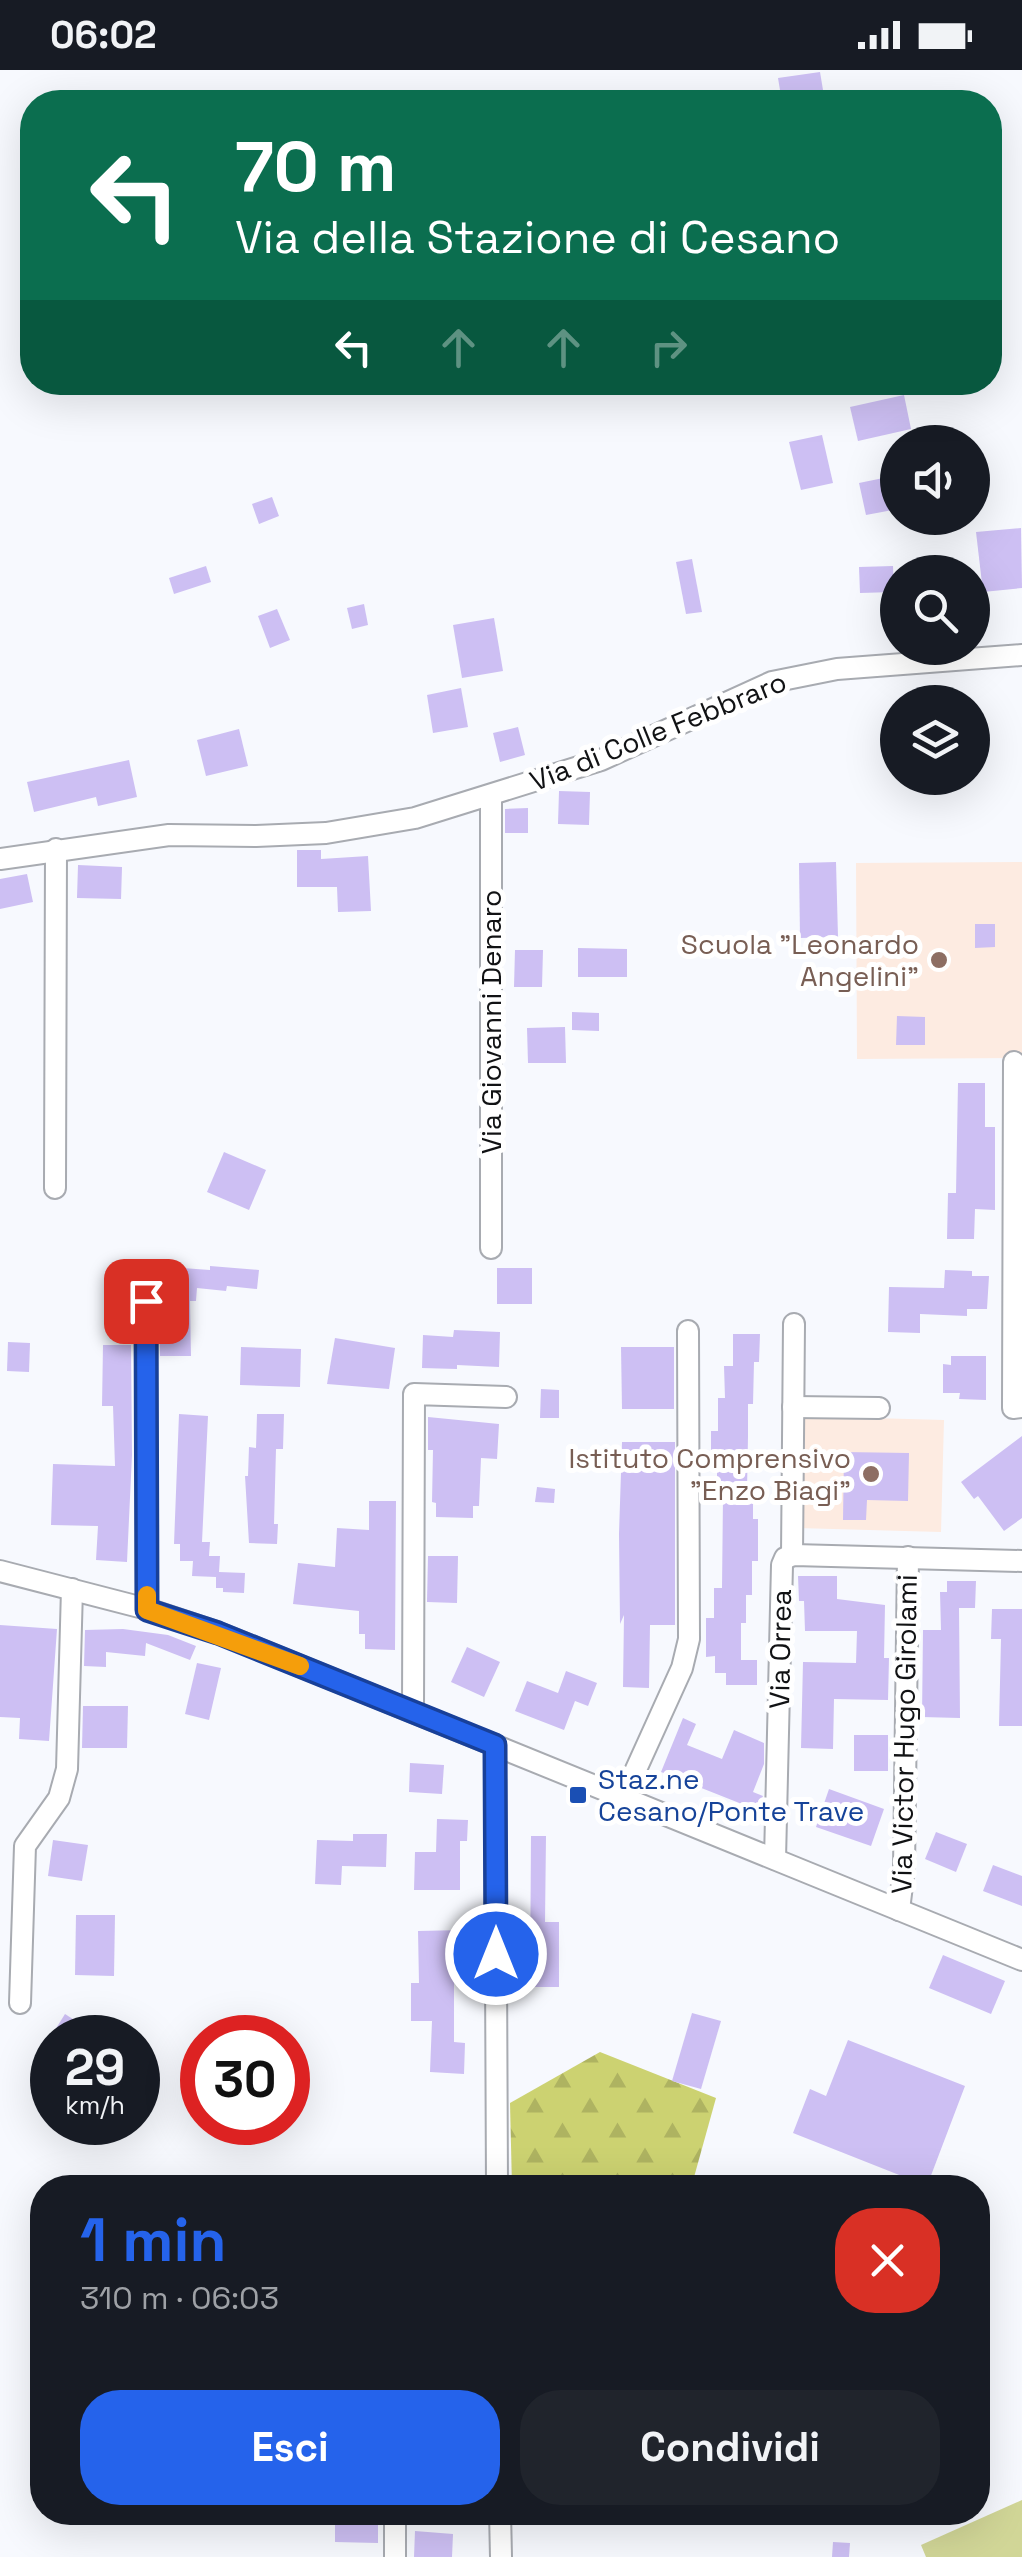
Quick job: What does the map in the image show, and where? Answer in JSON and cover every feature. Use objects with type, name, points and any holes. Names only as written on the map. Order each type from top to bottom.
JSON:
[{"type":"street","name":"Via di Colle Febbraro","points":[[0,858],[170,835],[291,835],[366,828],[492,796],[645,742],[772,682],[837,669],[1022,655]]},
{"type":"street","name":"Via Giovanni Denaro","points":[[491,1248],[492,796]]},
{"type":"street","points":[[54,1188],[56,849]]},
{"type":"street","points":[[1014,1062],[1012,1408],[1022,1408]]},
{"type":"street","points":[[146,1301],[147,1610]]},
{"type":"street","points":[[792,1555],[794,1324]]},
{"type":"street","points":[[624,1798],[682,1668],[689,1639],[688,1332]]},
{"type":"street","points":[[413,1711],[414,1394],[506,1398]]},
{"type":"street","points":[[794,1407],[879,1408]]},
{"type":"street","name":"Via Orrea","points":[[775,1859],[784,1558],[792,1555],[1022,1561]]},
{"type":"street","name":"Via Victor Hugo Girolami","points":[[899,1910],[904,1869],[908,1557]]},
{"type":"street","points":[[0,1572],[147,1610],[218,1633],[1022,1960]]},
{"type":"street","points":[[20,2003],[25,1846],[59,1798],[66,1778],[72,1590]]},
{"type":"street","points":[[495,1745],[497,2175]]},
{"type":"street","points":[[395,2525],[395,2557]]},
{"type":"street","points":[[500,2525],[501,2557]]},
{"type":"shaded area","name":"Scuola \"Leonardo Angelini\"","points":[[1022,862],[1022,1058],[857,1059],[856,863]]},
{"type":"shaded area","name":"Istituto Comprensivo \"Enzo Biagi\"","points":[[800,1416],[944,1420],[941,1532],[797,1528]]},
{"type":"green space","points":[[600,2052],[716,2098],[695,2175],[512,2175],[510,2103]]},
{"type":"green space","points":[[1022,2500],[1022,2557],[926,2557],[921,2545],[966,2525],[990,2525],[990,2514]]},
{"type":"building","points":[[820,72],[823,90],[780,90],[778,78]]},
{"type":"building","points":[[904,395],[910,425],[880,425],[880,436],[858,441],[850,407]]},
{"type":"building","points":[[822,435],[833,483],[801,490],[789,442]]},
{"type":"building","points":[[880,479],[880,512],[866,515],[859,483]]},
{"type":"building","points":[[272,497],[279,516],[259,524],[252,504]]},
{"type":"building","points":[[1021,528],[1022,588],[990,591],[990,555],[979,555],[976,535],[990,535],[990,531]]},
{"type":"building","points":[[692,559],[702,612],[686,614],[676,562]]},
{"type":"building","points":[[206,566],[211,582],[174,594],[169,578]]},
{"type":"building","points":[[880,566],[880,592],[860,593],[859,567]]},
{"type":"building","points":[[364,604],[368,625],[352,629],[347,608]]},
{"type":"building","points":[[277,609],[290,640],[270,648],[258,616]]},
{"type":"building","points":[[494,618],[503,671],[462,678],[453,625]]},
{"type":"building","points":[[461,688],[468,727],[433,733],[427,695]]},
{"type":"building","points":[[518,727],[525,755],[500,762],[493,733]]},
{"type":"building","points":[[239,729],[248,766],[206,776],[197,740]]},
{"type":"building","points":[[129,760],[137,797],[98,806],[96,797],[34,812],[27,782]]},
{"type":"building","points":[[559,791],[590,792],[589,825],[558,824]]},
{"type":"building","points":[[528,808],[528,833],[505,833],[505,809]]},
{"type":"building","points":[[297,850],[321,850],[321,859],[368,856],[371,911],[338,912],[337,887],[297,887]]},
{"type":"building","points":[[836,862],[838,937],[800,938],[799,863]]},
{"type":"building","points":[[78,865],[122,867],[121,899],[77,898]]},
{"type":"building","points":[[27,874],[33,902],[0,909],[0,879]]},
{"type":"building","points":[[975,924],[995,924],[995,947],[975,948]]},
{"type":"building","points":[[578,948],[627,949],[627,977],[578,977]]},
{"type":"building","points":[[515,950],[543,950],[542,987],[514,987]]},
{"type":"building","points":[[572,1012],[599,1013],[599,1031],[572,1030]]},
{"type":"building","points":[[897,1016],[925,1017],[925,1045],[896,1045]]},
{"type":"building","points":[[565,1027],[566,1063],[528,1063],[527,1028]]},
{"type":"building","points":[[958,1083],[985,1083],[985,1127],[995,1127],[995,1210],[975,1209],[974,1239],[947,1239],[948,1193],[956,1193]]},
{"type":"building","points":[[224,1152],[266,1170],[249,1210],[207,1192]]},
{"type":"building","points":[[210,1266],[259,1270],[257,1289],[197,1288],[196,1301],[190,1301],[191,1356],[160,1356],[168,1267],[210,1270]]},
{"type":"building","points":[[497,1268],[532,1268],[532,1304],[497,1304]]},
{"type":"building","points":[[945,1270],[989,1276],[987,1309],[967,1309],[967,1316],[920,1314],[920,1333],[888,1332],[889,1287],[944,1288]]},
{"type":"building","points":[[454,1330],[500,1332],[499,1367],[422,1368],[423,1335],[453,1337]]},
{"type":"building","points":[[733,1334],[760,1334],[759,1362],[754,1362],[753,1404],[748,1404],[747,1491],[753,1491],[753,1519],[758,1519],[758,1561],[752,1561],[752,1595],[746,1595],[746,1623],[741,1623],[741,1660],[757,1660],[757,1685],[726,1685],[726,1673],[715,1673],[715,1656],[706,1657],[706,1618],[714,1618],[714,1588],[722,1588],[723,1497],[717,1497],[717,1466],[711,1466],[711,1431],[718,1431],[718,1398],[725,1398],[724,1366],[733,1366]]},
{"type":"building","points":[[335,1338],[395,1348],[389,1389],[327,1384]]},
{"type":"building","points":[[8,1342],[30,1343],[29,1372],[7,1371]]},
{"type":"building","points":[[103,1345],[131,1345],[132,1455],[127,1562],[96,1560],[98,1526],[51,1525],[53,1464],[115,1466],[113,1406],[102,1406]]},
{"type":"building","points":[[241,1347],[301,1349],[300,1387],[240,1385]]},
{"type":"building","points":[[621,1347],[674,1347],[674,1409],[622,1409]]},
{"type":"building","points":[[951,1356],[986,1356],[986,1400],[959,1399],[960,1393],[943,1393],[943,1364],[951,1365]]},
{"type":"building","points":[[541,1389],[559,1390],[559,1418],[540,1418]]},
{"type":"building","points":[[179,1414],[208,1416],[202,1542],[210,1542],[209,1556],[220,1556],[219,1572],[245,1573],[244,1593],[223,1592],[223,1588],[216,1588],[216,1577],[192,1576],[193,1561],[180,1561],[180,1544],[174,1544]]},
{"type":"building","points":[[257,1414],[284,1414],[283,1449],[276,1449],[277,1544],[249,1543],[245,1476],[249,1447],[256,1448]]},
{"type":"building","points":[[428,1417],[499,1424],[497,1459],[481,1458],[479,1506],[473,1506],[473,1518],[436,1517]]},
{"type":"building","points":[[1022,1436],[1022,1518],[1004,1531],[978,1496],[974,1499],[961,1482]]},
{"type":"building","points":[[622,1442],[675,1442],[675,1625],[650,1625],[649,1688],[623,1687],[619,1534]]},
{"type":"building","points":[[844,1452],[909,1453],[908,1501],[867,1500],[866,1520],[843,1520]]},
{"type":"building","points":[[537,1487],[555,1489],[554,1503],[535,1502]]},
{"type":"building","points":[[369,1501],[396,1501],[395,1650],[365,1649],[365,1634],[359,1634],[359,1611],[293,1604],[298,1563],[335,1567],[337,1528],[369,1530]]},
{"type":"building","points":[[428,1556],[458,1556],[457,1603],[427,1602]]},
{"type":"building","points":[[798,1576],[837,1576],[837,1599],[885,1605],[888,1700],[834,1699],[833,1749],[801,1748],[803,1662],[856,1663],[857,1631],[805,1631]]},
{"type":"building","points":[[947,1581],[976,1581],[975,1608],[959,1608],[960,1718],[922,1717],[923,1630],[941,1630],[940,1592],[947,1592]]},
{"type":"building","points":[[992,1609],[1022,1609],[1022,1726],[999,1726],[1001,1639],[991,1639]]},
{"type":"building","points":[[0,1625],[57,1629],[49,1741],[19,1739],[20,1718],[0,1717]]},
{"type":"building","points":[[123,1629],[168,1635],[196,1646],[190,1660],[146,1643],[145,1656],[106,1652],[106,1667],[84,1666],[85,1630]]},
{"type":"building","points":[[467,1647],[500,1662],[484,1697],[451,1682]]},
{"type":"building","points":[[197,1663],[221,1668],[209,1720],[185,1714]]},
{"type":"building","points":[[566,1671],[597,1683],[588,1706],[575,1701],[564,1730],[515,1711],[527,1681],[558,1693]]},
{"type":"building","points":[[83,1706],[128,1706],[127,1748],[82,1748]]},
{"type":"building","points":[[683,1718],[696,1724],[687,1745],[722,1759],[734,1730],[764,1743],[764,1764],[753,1792],[763,1796],[757,1810],[661,1772]]},
{"type":"building","points":[[854,1735],[888,1735],[888,1771],[854,1771]]},
{"type":"building","points":[[410,1763],[444,1765],[442,1794],[409,1792]]},
{"type":"building","points":[[829,1789],[884,1809],[871,1846],[816,1827]]},
{"type":"building","points":[[437,1819],[468,1820],[467,1841],[460,1841],[460,1890],[414,1890],[415,1852],[436,1852]]},
{"type":"building","points":[[936,1832],[967,1844],[956,1872],[925,1859]]},
{"type":"building","points":[[353,1834],[387,1834],[386,1867],[342,1866],[341,1885],[315,1884],[317,1840],[353,1841]]},
{"type":"building","points":[[531,1836],[546,1836],[545,1922],[559,1922],[559,1987],[530,1987]]},
{"type":"building","points":[[53,1840],[88,1845],[82,1881],[48,1876]]},
{"type":"building","points":[[993,1865],[1022,1876],[1022,1906],[983,1891]]},
{"type":"building","points":[[76,1915],[115,1915],[114,1976],[75,1975]]},
{"type":"building","points":[[464,1930],[465,1962],[454,1962],[454,2042],[465,2043],[464,2074],[430,2072],[432,2021],[411,2021],[411,1983],[419,1983],[418,1931]]},
{"type":"building","points":[[943,1955],[1005,1981],[991,2014],[929,1988]]},
{"type":"building","points":[[692,2013],[721,2021],[701,2089],[672,2081]]},
{"type":"building","points":[[848,2040],[965,2086],[931,2175],[899,2175],[793,2133],[810,2089],[826,2096]]},
{"type":"building","points":[[335,2525],[378,2525],[378,2543],[335,2542]]},
{"type":"building","points":[[415,2531],[453,2534],[452,2557],[414,2557]]},
{"type":"building","points":[[833,2542],[850,2543],[849,2557],[832,2557]]},
{"type":"slow traffic","points":[[147,1595],[147,1610],[300,1666]]},
{"type":"place","name":"Scuola \"Leonardo Angelini\"","points":[[939,960]]},
{"type":"place","name":"Istituto Comprensivo \"Enzo Biagi\"","points":[[871,1474]]},
{"type":"place","name":"Staz.ne Cesano/Ponte Trave","points":[[578,1795]]},
{"type":"route","points":[[146,1301],[147,1610],[218,1633],[495,1745],[496,1954]]}]
